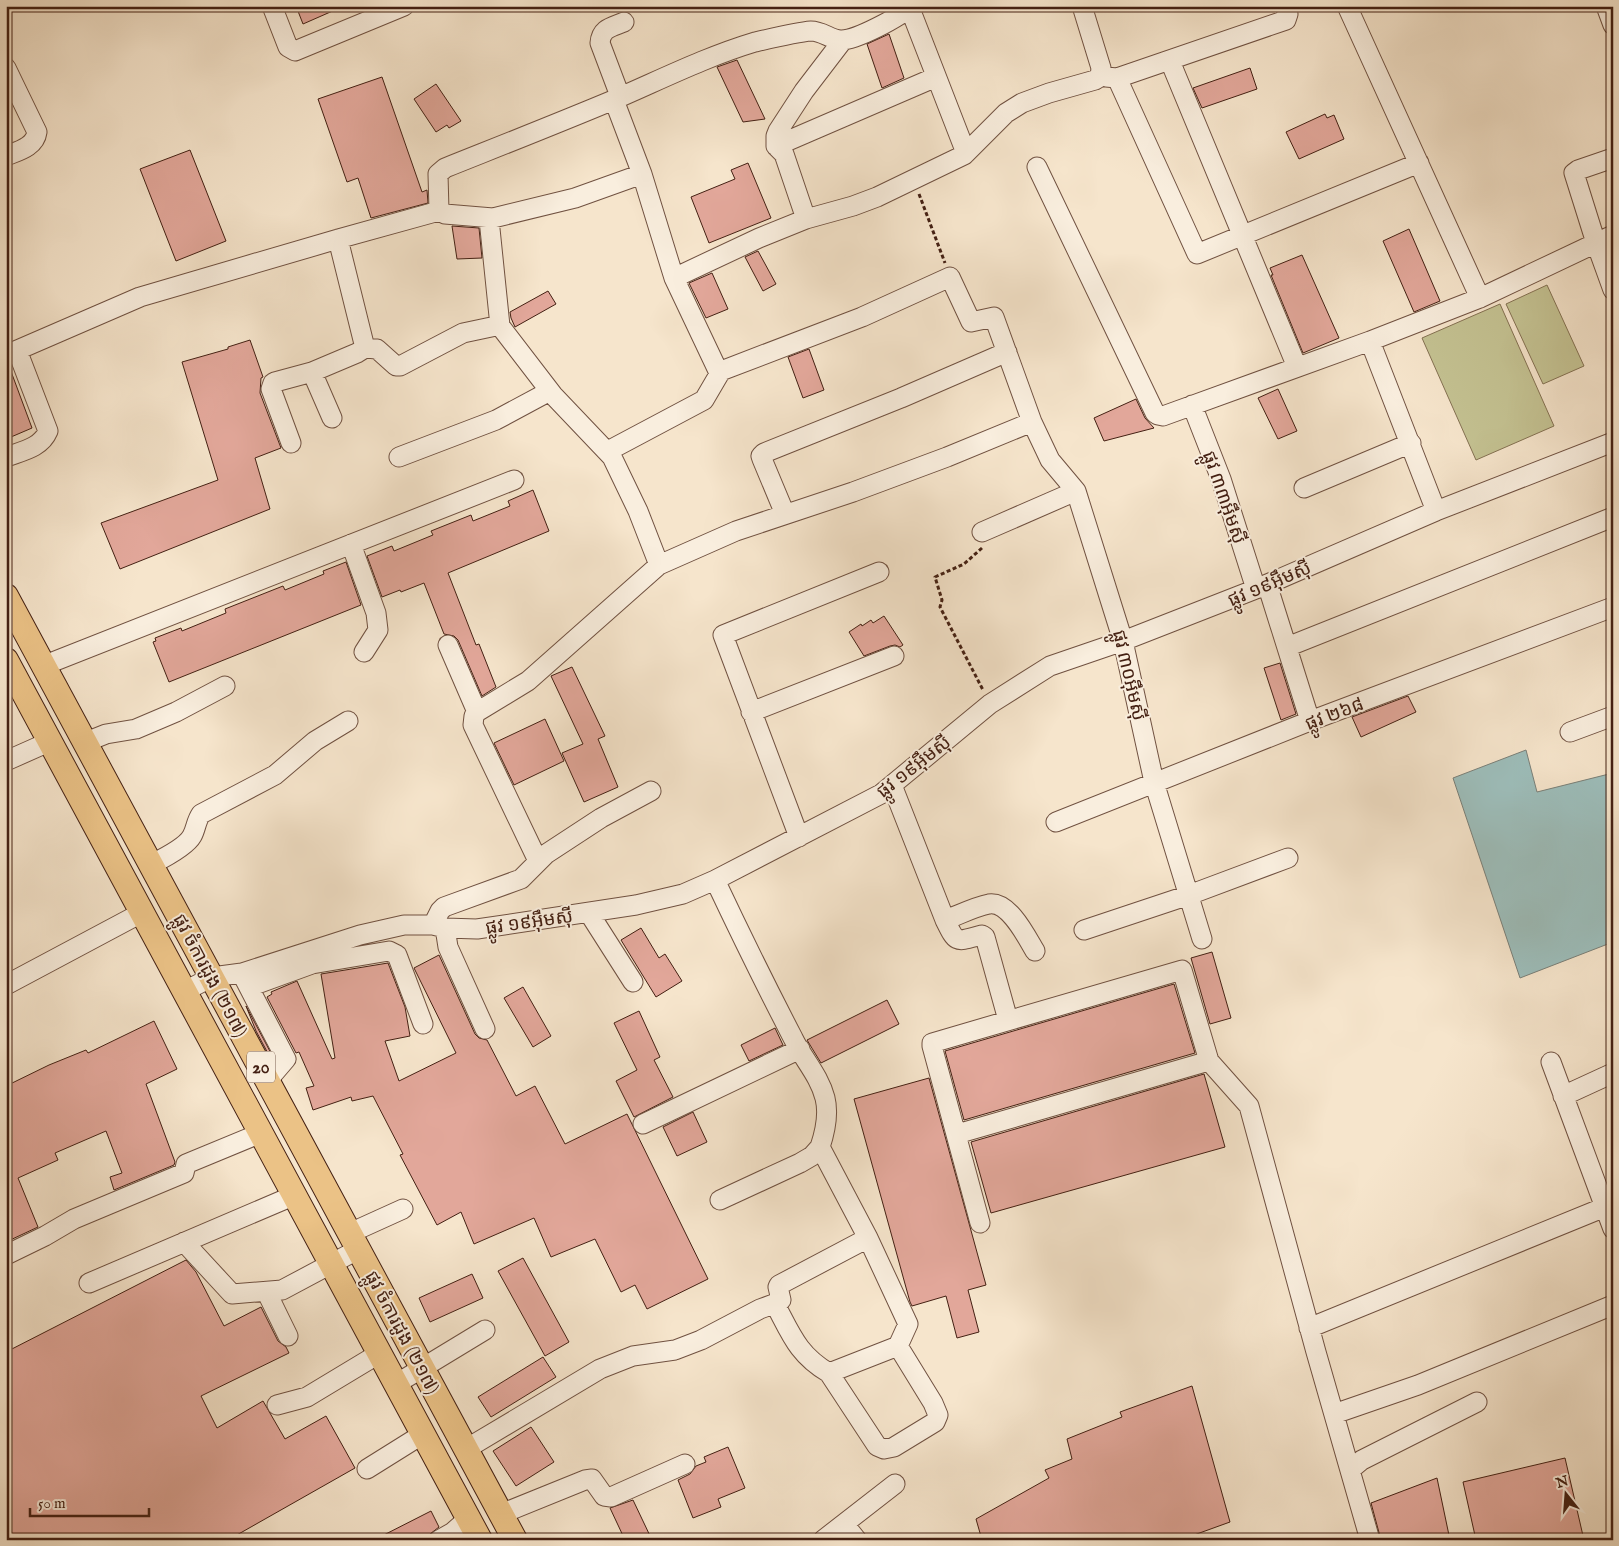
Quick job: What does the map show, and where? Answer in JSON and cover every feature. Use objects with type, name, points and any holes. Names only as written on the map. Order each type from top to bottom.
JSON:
[{"type":"main road","name":"ផ្លូវ ចំការដូង (២១៧)","points":[[6,596],[45,665],[515,1540]]},
{"type":"main road","name":"ផ្លូវ ចំការដូង (២១៧)","points":[[6,660],[262,1132],[480,1540]]},
{"type":"street","points":[[272,6],[288,47],[295,51],[404,6]]},
{"type":"street","points":[[1082,6],[1101,68],[1108,77],[1195,252],[1199,255],[1419,163]]},
{"type":"street","points":[[674,278],[759,238],[806,219],[853,206],[964,156],[1014,107],[1049,93],[1170,61],[1286,20],[1288,14],[1285,6]]},
{"type":"street","points":[[1347,6],[1480,298]]},
{"type":"street","points":[[1606,6],[1613,25]]},
{"type":"street","points":[[439,212],[438,174],[445,168],[702,61],[754,42],[811,31],[821,33],[836,40],[857,37],[910,7],[966,153]]},
{"type":"street","points":[[624,22],[605,29],[600,36],[600,43],[674,278],[719,373]]},
{"type":"street","points":[[806,219],[784,154],[776,146],[776,136],[804,91],[843,40]]},
{"type":"street","points":[[1170,61],[1297,367]]},
{"type":"street","points":[[6,68],[37,132],[34,142],[29,146],[6,156]]},
{"type":"street","points":[[776,146],[936,77]]},
{"type":"street","points":[[1613,158],[1574,173],[1613,290]]},
{"type":"street","points":[[1037,167],[1155,413],[1163,416],[1370,341],[1480,298],[1613,235]]},
{"type":"street","points":[[6,457],[39,444],[45,438],[48,431],[12,352],[140,297],[338,239],[439,212],[489,218],[575,198],[642,174]]},
{"type":"street","points":[[489,218],[500,326],[550,391],[612,457],[638,511],[659,565]]},
{"type":"street","points":[[338,239],[365,348]]},
{"type":"street","points":[[608,451],[704,400],[719,373],[723,370],[862,317],[950,277]]},
{"type":"street","name":"ផ្លូវ ៣០អ៊ឹមស៊ី","points":[[950,277],[972,322],[994,317],[1032,422],[1050,460],[1076,491],[1123,642],[1154,782],[1202,939]]},
{"type":"street","points":[[291,443],[272,386],[275,382],[312,372],[365,348],[377,349],[398,367],[463,333],[500,326]]},
{"type":"street","points":[[1370,341],[1436,510]]},
{"type":"street","points":[[785,514],[762,459],[764,453],[901,398],[1007,352]]},
{"type":"street","points":[[312,372],[332,418]]},
{"type":"street","points":[[399,457],[496,420],[550,391]]},
{"type":"street","name":"ផ្លូវ ៣៣អ៊ឹមស៊ី","points":[[1192,406],[1261,587],[1287,647],[1310,721]]},
{"type":"street","points":[[538,861],[474,725],[474,716],[477,712],[528,681],[659,565],[736,531],[947,457],[1032,422]]},
{"type":"street","points":[[1304,488],[1411,442]]},
{"type":"street","name":"ផ្លូវ ១៩អ៊ឹមស៊ី","points":[[185,992],[212,977],[245,980],[360,935],[404,926],[477,929],[589,913],[683,894],[881,794],[990,704],[1050,666],[1123,642],[1261,587],[1436,510],[1613,442]]},
{"type":"street","points":[[45,665],[514,480]]},
{"type":"street","points":[[982,532],[1076,491]]},
{"type":"street","points":[[1287,647],[1613,517]]},
{"type":"street","points":[[351,544],[376,613],[378,630],[364,652]]},
{"type":"street","points":[[799,837],[723,635],[879,572]]},
{"type":"street","name":"ផ្លូវ ២៦៨","points":[[1056,822],[1310,721],[1613,607]]},
{"type":"street","points":[[448,645],[477,712]]},
{"type":"street","points":[[751,712],[894,656]]},
{"type":"street","points":[[86,742],[106,734],[136,729],[176,712],[224,686]]},
{"type":"street","points":[[1570,732],[1613,716]]},
{"type":"street","points":[[152,864],[170,855],[192,837],[196,821],[201,814],[275,775],[315,741],[348,722]]},
{"type":"street","points":[[6,761],[51,741]]},
{"type":"street","points":[[892,785],[945,920],[956,940],[982,935],[985,937],[1008,1020]]},
{"type":"street","points":[[485,1030],[439,927],[440,911],[444,907],[521,879],[538,861],[601,818],[652,791]]},
{"type":"street","points":[[1084,930],[1190,895],[1288,858]]},
{"type":"street","points":[[714,880],[755,964],[817,1077],[826,1100],[826,1123],[820,1147],[812,1156],[720,1200]]},
{"type":"street","points":[[945,920],[990,904],[1001,906],[1010,913],[1035,951]]},
{"type":"street","points":[[6,985],[143,912]]},
{"type":"street","points":[[589,913],[633,982]]},
{"type":"street","points":[[268,1080],[286,1059],[245,980],[312,964],[389,951],[397,955],[423,1024]]},
{"type":"street","points":[[980,1223],[932,1043],[1182,970],[1209,1061],[1249,1106],[1309,1328],[1370,1540]]},
{"type":"street","points":[[643,1124],[800,1049]]},
{"type":"street","points":[[957,1134],[1209,1061]]},
{"type":"street","points":[[1551,1062],[1613,1229]]},
{"type":"street","points":[[1563,1096],[1613,1073]]},
{"type":"street","points":[[6,1255],[74,1219],[184,1173],[186,1164],[262,1132]]},
{"type":"street","points":[[820,1147],[868,1238],[908,1322],[898,1346],[829,1373]]},
{"type":"street","points":[[89,1282],[295,1195]]},
{"type":"street","points":[[1309,1328],[1605,1207]]},
{"type":"street","points":[[184,1242],[232,1294],[267,1293],[282,1290],[332,1264],[354,1241],[403,1209]]},
{"type":"street","points":[[466,1449],[600,1369],[633,1356],[675,1350],[700,1340],[760,1309],[775,1304],[781,1300],[779,1285],[868,1238]]},
{"type":"street","points":[[267,1293],[288,1336]]},
{"type":"street","points":[[775,1304],[797,1346],[814,1364],[829,1373],[877,1446],[884,1450],[894,1447],[935,1422],[938,1415],[933,1403],[898,1346]]},
{"type":"street","points":[[1334,1414],[1418,1385],[1613,1306]]},
{"type":"street","points":[[396,1384],[485,1330]]},
{"type":"street","points":[[277,1405],[307,1397],[380,1354]]},
{"type":"street","points":[[1350,1470],[1362,1460],[1477,1402]]},
{"type":"street","points":[[367,1469],[424,1434]]},
{"type":"street","points":[[501,1514],[584,1480],[592,1479],[604,1496],[611,1497],[685,1464]]},
{"type":"street","points":[[823,1540],[895,1484]]},
{"type":"street","points":[[440,1540],[469,1518]]},
{"type":"street","points":[[844,1524],[857,1540]]},
{"type":"path","points":[[914,180],[950,277]]},
{"type":"path","points":[[982,532],[986,544],[964,564],[935,577],[942,600],[940,607],[990,704]]},
{"type":"shaded area","points":[[1547,285],[1584,366],[1543,384],[1506,304]]},
{"type":"shaded area","points":[[1500,304],[1554,426],[1476,460],[1422,338]]},
{"type":"water","points":[[1526,750],[1537,792],[1613,773],[1613,942],[1520,978],[1453,778]]},
{"type":"building","points":[[296,6],[344,6],[303,24]]},
{"type":"building","points":[[889,34],[904,78],[882,88],[867,44]]},
{"type":"building","points":[[737,60],[765,119],[743,122],[717,67]]},
{"type":"building","points":[[1250,68],[1257,89],[1202,108],[1193,88]]},
{"type":"building","points":[[382,77],[422,192],[427,190],[428,203],[371,218],[358,178],[347,182],[318,99]]},
{"type":"building","points":[[436,84],[461,121],[449,128],[447,125],[436,132],[414,99]]},
{"type":"building","points":[[1325,114],[1327,118],[1334,115],[1344,139],[1299,159],[1286,132]]},
{"type":"building","points":[[190,150],[226,241],[176,261],[140,169]]},
{"type":"building","points":[[748,163],[771,218],[709,243],[691,197],[735,179],[731,170]]},
{"type":"building","points":[[452,226],[479,228],[482,258],[457,259]]},
{"type":"building","points":[[1409,229],[1440,301],[1414,312],[1383,241]]},
{"type":"building","points":[[758,251],[776,284],[763,291],[745,257]]},
{"type":"building","points":[[1302,255],[1339,338],[1303,353],[1271,275],[1273,275],[1270,268]]},
{"type":"building","points":[[712,273],[728,309],[706,318],[689,283]]},
{"type":"building","points":[[548,291],[556,304],[515,327],[510,312]]},
{"type":"building","points":[[250,340],[263,377],[261,378],[260,393],[281,448],[255,458],[270,509],[120,569],[101,523],[218,480],[182,362],[228,349],[228,347]]},
{"type":"building","points":[[809,349],[824,390],[803,398],[788,357]]},
{"type":"building","points":[[6,366],[9,366],[32,428],[11,437],[6,424]]},
{"type":"building","points":[[1278,389],[1297,431],[1278,439],[1258,398]]},
{"type":"building","points":[[1136,399],[1145,418],[1154,428],[1104,441],[1094,418]]},
{"type":"building","points":[[533,490],[549,531],[448,573],[476,645],[479,644],[496,687],[482,696],[458,640],[454,636],[444,634],[424,583],[382,597],[367,556],[392,546],[394,551],[433,535],[431,531],[471,515],[473,521],[510,506],[508,501]]},
{"type":"building","points":[[346,562],[361,605],[169,682],[153,642],[156,641],[155,638],[181,628],[182,631],[226,613],[225,609],[283,586],[285,590],[324,574],[323,571]]},
{"type":"building","points":[[884,616],[903,645],[900,647],[890,646],[864,656],[849,632],[861,624],[862,626],[871,620],[873,623]]},
{"type":"building","points":[[1280,663],[1296,714],[1281,720],[1264,668]]},
{"type":"building","points":[[572,667],[605,736],[598,739],[618,787],[584,802],[562,753],[583,744],[551,676]]},
{"type":"building","points":[[1408,696],[1416,712],[1361,737],[1352,717]]},
{"type":"building","points":[[545,719],[564,761],[514,785],[494,743]]},
{"type":"building","points":[[641,928],[659,958],[665,954],[682,981],[656,997],[621,940]]},
{"type":"building","points":[[1212,952],[1231,1018],[1210,1024],[1191,958]]},
{"type":"building","points":[[439,955],[475,1034],[479,1038],[487,1040],[516,1096],[535,1086],[565,1144],[627,1114],[708,1279],[647,1309],[635,1285],[621,1292],[595,1239],[551,1257],[534,1218],[474,1244],[461,1212],[437,1225],[400,1155],[403,1154],[373,1096],[352,1101],[351,1097],[313,1110],[306,1088],[314,1086],[299,1052],[296,1053],[267,997],[272,994],[271,992],[297,981],[332,1059],[335,1058],[321,974],[388,963],[405,1007],[410,1036],[385,1041],[399,1081],[456,1053],[414,968]]},
{"type":"building","points":[[1174,984],[1195,1053],[964,1120],[945,1051]]},
{"type":"building","points":[[523,987],[551,1036],[533,1047],[504,998]]},
{"type":"building","points":[[887,1000],[899,1024],[821,1063],[807,1040]]},
{"type":"building","points":[[246,1006],[273,1057],[271,1059],[256,1031]]},
{"type":"building","points":[[639,1011],[660,1057],[654,1060],[673,1097],[634,1117],[616,1081],[637,1070],[614,1023]]},
{"type":"building","points":[[154,1021],[177,1069],[146,1084],[175,1162],[174,1165],[114,1190],[110,1177],[122,1173],[106,1131],[55,1153],[58,1160],[18,1178],[38,1227],[6,1242],[6,1086],[49,1065],[86,1050],[88,1053]]},
{"type":"building","points":[[775,1028],[783,1045],[749,1061],[741,1045]]},
{"type":"building","points":[[1204,1074],[1225,1147],[991,1213],[971,1142]]},
{"type":"building","points":[[929,1078],[986,1285],[968,1290],[979,1332],[957,1338],[946,1296],[912,1306],[910,1302],[854,1099]]},
{"type":"building","points":[[693,1112],[707,1142],[677,1156],[663,1127]]},
{"type":"building","points":[[523,1258],[569,1342],[545,1356],[498,1271]]},
{"type":"building","points":[[186,1260],[196,1272],[224,1326],[261,1307],[278,1341],[286,1347],[289,1353],[201,1396],[217,1428],[263,1401],[285,1439],[326,1416],[355,1468],[228,1540],[12,1540],[6,1528],[6,1352]]},
{"type":"building","points":[[472,1274],[483,1298],[430,1322],[419,1298]]},
{"type":"building","points":[[543,1357],[556,1377],[491,1417],[478,1397]]},
{"type":"building","points":[[1192,1386],[1230,1522],[1194,1535],[1195,1540],[1154,1540],[1153,1536],[1137,1540],[982,1540],[976,1519],[1049,1478],[1045,1470],[1072,1459],[1067,1439],[1122,1417],[1120,1412]]},
{"type":"building","points":[[531,1427],[554,1462],[516,1486],[493,1451]]},
{"type":"building","points":[[728,1447],[745,1488],[718,1499],[721,1507],[693,1518],[678,1480],[690,1474],[696,1466],[706,1462],[704,1457]]},
{"type":"building","points":[[1565,1458],[1584,1540],[1476,1540],[1463,1482]]},
{"type":"building","points":[[1437,1478],[1450,1540],[1381,1540],[1371,1503]]},
{"type":"building","points":[[633,1500],[652,1540],[625,1540],[610,1508]]},
{"type":"building","points":[[431,1511],[439,1527],[430,1534],[428,1540],[374,1540]]}]
